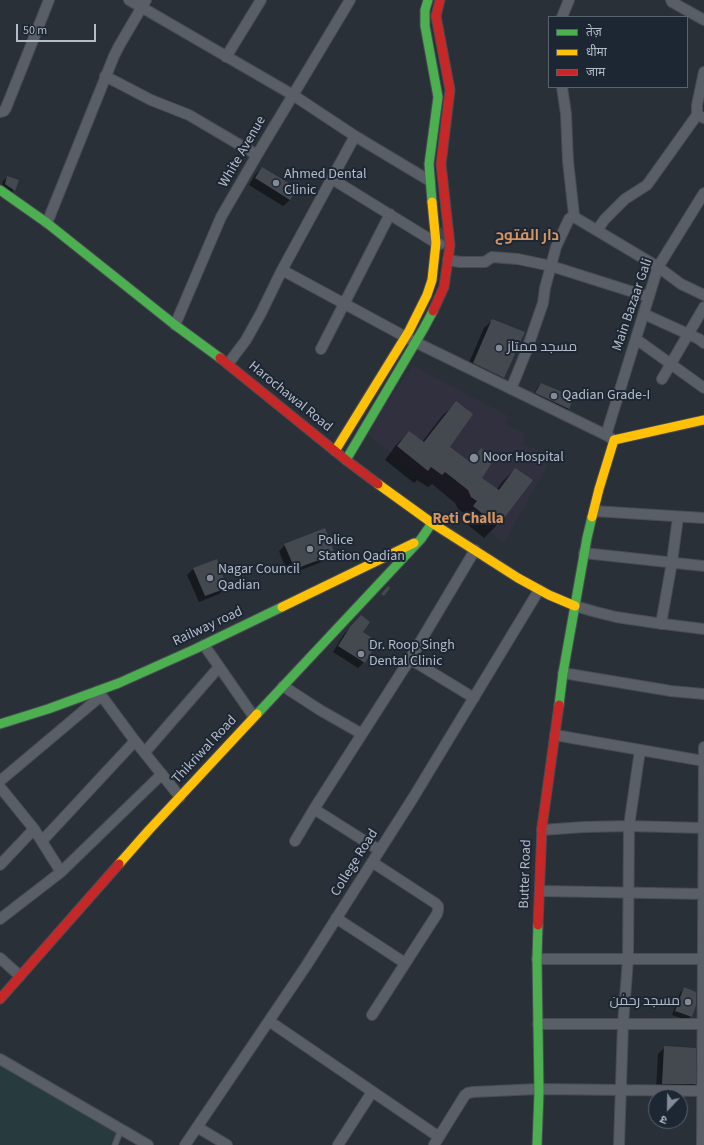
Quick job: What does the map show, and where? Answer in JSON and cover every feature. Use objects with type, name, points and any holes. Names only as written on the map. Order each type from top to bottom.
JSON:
[{"type":"main road","points":[[335,451],[417,316],[432,280],[436,243],[429,170],[438,97],[424,26],[425,10],[428,0]]},
{"type":"main road","points":[[346,460],[424,328],[442,292],[450,245],[441,169],[450,90],[436,24],[440,0]]},
{"type":"main road","points":[[424,26],[436,24]]},
{"type":"main road","name":"Harochawal Road","points":[[0,190],[47,223],[175,325],[228,364],[346,460],[432,523],[539,590],[575,606]]},
{"type":"main road","points":[[610,438],[704,420]]},
{"type":"main road","name":"Butter Road","points":[[537,1145],[537,959],[542,830],[563,673],[584,553],[610,438]]},
{"type":"main road","name":"Thikriwal Road","points":[[0,998],[149,830],[421,539],[432,523]]},
{"type":"main road","name":"Railway road","points":[[0,724],[99,693],[204,645],[421,539]]},
{"type":"street","points":[[0,112],[4,111],[6,108],[49,0]]},
{"type":"street","points":[[128,0],[144,4],[226,57],[293,95],[355,136],[430,181]]},
{"type":"street","points":[[226,57],[261,0]]},
{"type":"street","name":"White Avenue","points":[[175,325],[221,217],[350,0]]},
{"type":"street","points":[[562,16],[569,0]]},
{"type":"street","points":[[671,0],[704,20]]},
{"type":"street","points":[[47,223],[105,76],[119,46],[144,4]]},
{"type":"street","points":[[597,230],[605,219],[625,199],[647,185],[700,117],[697,105],[704,72]]},
{"type":"street","points":[[105,76],[151,100],[189,115],[257,155]]},
{"type":"street","points":[[562,88],[566,114],[568,162],[574,215],[576,218],[658,267],[681,284],[704,296]]},
{"type":"street","points":[[228,364],[246,340],[282,270],[355,136]]},
{"type":"street","points":[[429,170],[441,169]]},
{"type":"street","points":[[332,179],[436,243],[450,245]]},
{"type":"street","name":"Main Bazaar Gali","points":[[610,438],[636,339],[658,267],[704,193]]},
{"type":"street","points":[[321,349],[390,214]]},
{"type":"street","points":[[511,389],[543,303],[545,288],[556,247],[569,219],[574,215]]},
{"type":"street","points":[[448,260],[460,262],[485,262],[492,257],[518,259],[551,266],[649,297]]},
{"type":"street","points":[[282,270],[415,342],[610,438]]},
{"type":"street","points":[[662,379],[704,307]]},
{"type":"street","points":[[644,314],[699,339],[704,343]]},
{"type":"street","points":[[636,339],[704,388]]},
{"type":"street","points":[[594,511],[704,518]]},
{"type":"street","points":[[661,624],[672,562],[678,516]]},
{"type":"street","points":[[295,841],[410,659],[475,550]]},
{"type":"street","points":[[584,553],[704,566]]},
{"type":"street","name":"College Road","points":[[185,1145],[306,966],[474,698],[539,590]]},
{"type":"street","points":[[575,606],[616,617],[704,629]]},
{"type":"street","points":[[204,645],[254,717]]},
{"type":"street","points":[[410,659],[474,698]]},
{"type":"street","points":[[145,752],[219,667]]},
{"type":"street","points":[[563,673],[671,691],[704,694]]},
{"type":"street","points":[[283,686],[320,710],[362,734]]},
{"type":"street","points":[[0,781],[99,693],[180,797]]},
{"type":"street","points":[[554,735],[704,761]]},
{"type":"street","points":[[42,841],[135,741]]},
{"type":"street","points":[[702,1145],[704,1024],[704,747]]},
{"type":"street","points":[[619,1145],[628,959],[629,826],[640,750]]},
{"type":"street","points":[[0,920],[61,872],[162,774]]},
{"type":"street","points":[[0,787],[34,829],[61,872]]},
{"type":"street","points":[[314,809],[379,850]]},
{"type":"street","points":[[542,830],[629,826],[704,828]]},
{"type":"street","points":[[0,865],[34,829]]},
{"type":"street","points":[[372,862],[438,906],[437,914],[372,1015]]},
{"type":"street","points":[[540,891],[704,894]]},
{"type":"street","points":[[336,918],[405,963]]},
{"type":"street","points":[[0,958],[20,976]]},
{"type":"street","points":[[537,959],[704,959]]},
{"type":"street","points":[[269,1021],[372,1092],[436,1141],[462,1098],[468,1093],[473,1092],[538,1089],[703,1092]]},
{"type":"street","points":[[538,1024],[704,1024]]},
{"type":"street","points":[[0,1059],[148,1145]]},
{"type":"street","points":[[338,1145],[372,1092]]},
{"type":"street","points":[[197,1127],[227,1145]]},
{"type":"lane","points":[[115,1145],[121,1129]]},
{"type":"shaded area","name":"Noor Hospital","points":[[413,366],[509,416],[505,423],[525,434],[523,445],[550,454],[550,461],[504,543],[365,433]]},
{"type":"green space","points":[[0,1059],[121,1129],[115,1145],[0,1145]]},
{"type":"building","name":"Ahmed Dental Clinic","points":[[262,167],[297,188],[290,200],[255,178]]},
{"type":"building","points":[[7,176],[19,180],[15,191],[5,184]]},
{"type":"building","name":"مسجد ممتاز","points":[[492,319],[525,332],[504,378],[473,363]]},
{"type":"building","name":"Qadian Grade-I","points":[[541,383],[574,397],[569,409],[535,393]]},
{"type":"building","points":[[456,401],[473,414],[450,447],[470,462],[481,448],[495,458],[482,478],[499,490],[515,468],[533,480],[498,526],[473,506],[477,501],[471,497],[468,490],[445,472],[442,475],[431,467],[428,471],[397,446],[409,431],[424,442]]},
{"type":"building","name":"Police Station Qadian","points":[[325,528],[335,554],[295,569],[284,544]]},
{"type":"building","name":"Nagar Council Qadian","points":[[217,559],[227,588],[205,596],[193,568]]},
{"type":"building","points":[[388,586],[390,588],[384,596],[381,594]]},
{"type":"building","name":"Dr. Roop Singh Dental Clinic","points":[[361,615],[370,622],[363,632],[378,642],[365,663],[338,646],[350,627]]},
{"type":"building","name":"مسجد رحمٰن","points":[[684,987],[696,992],[696,1005],[692,1017],[675,1011]]},
{"type":"building","points":[[664,1046],[696,1048],[696,1084],[662,1084]]},
{"type":"waterway","points":[[441,229],[443,239]]},
{"type":"traffic: fast","points":[[428,0],[425,10],[425,26],[438,97],[429,164],[432,202]]},
{"type":"traffic: fast","points":[[0,190],[47,223],[175,325],[220,358]]},
{"type":"traffic: fast","points":[[346,460],[433,311]]},
{"type":"traffic: fast","points":[[559,705],[563,673],[592,517]]},
{"type":"traffic: fast","points":[[257,714],[421,539],[432,523]]},
{"type":"traffic: fast","points":[[0,724],[48,709],[119,683],[195,649],[282,607]]},
{"type":"traffic: fast","points":[[537,1145],[539,1092],[537,959],[538,925]]},
{"type":"traffic: slow","points":[[335,451],[409,331],[427,295],[432,280],[436,243],[432,202]]},
{"type":"traffic: slow","points":[[592,517],[614,440],[704,420]]},
{"type":"traffic: slow","points":[[378,484],[432,523],[518,578],[549,595],[575,606]]},
{"type":"traffic: slow","points":[[282,607],[414,543]]},
{"type":"traffic: slow","points":[[119,864],[257,714]]},
{"type":"traffic: jam","points":[[433,311],[444,287],[450,245],[441,164],[450,90],[436,16],[440,0]]},
{"type":"traffic: jam","points":[[220,358],[378,484]]},
{"type":"traffic: jam","points":[[538,925],[542,827],[559,705]]},
{"type":"traffic: jam","points":[[0,999],[119,864]]},
{"type":"place","name":"Ahmed Dental Clinic","points":[[276,183]]},
{"type":"place","name":"مسجد ممتاز","points":[[499,348]]},
{"type":"place","name":"Qadian Grade-I","points":[[554,396]]},
{"type":"place","name":"Noor Hospital","points":[[474,458]]},
{"type":"place","name":"Police Station Qadian","points":[[310,549]]},
{"type":"place","name":"Nagar Council Qadian","points":[[210,578]]},
{"type":"place","name":"Dr. Roop Singh Dental Clinic","points":[[361,654]]},
{"type":"place","name":"مسجد رحمٰن","points":[[688,1002]]},
{"type":"district","name":"دار الفتوح","points":[[527,237]]},
{"type":"district","name":"Reti Challa","points":[[468,520]]}]
